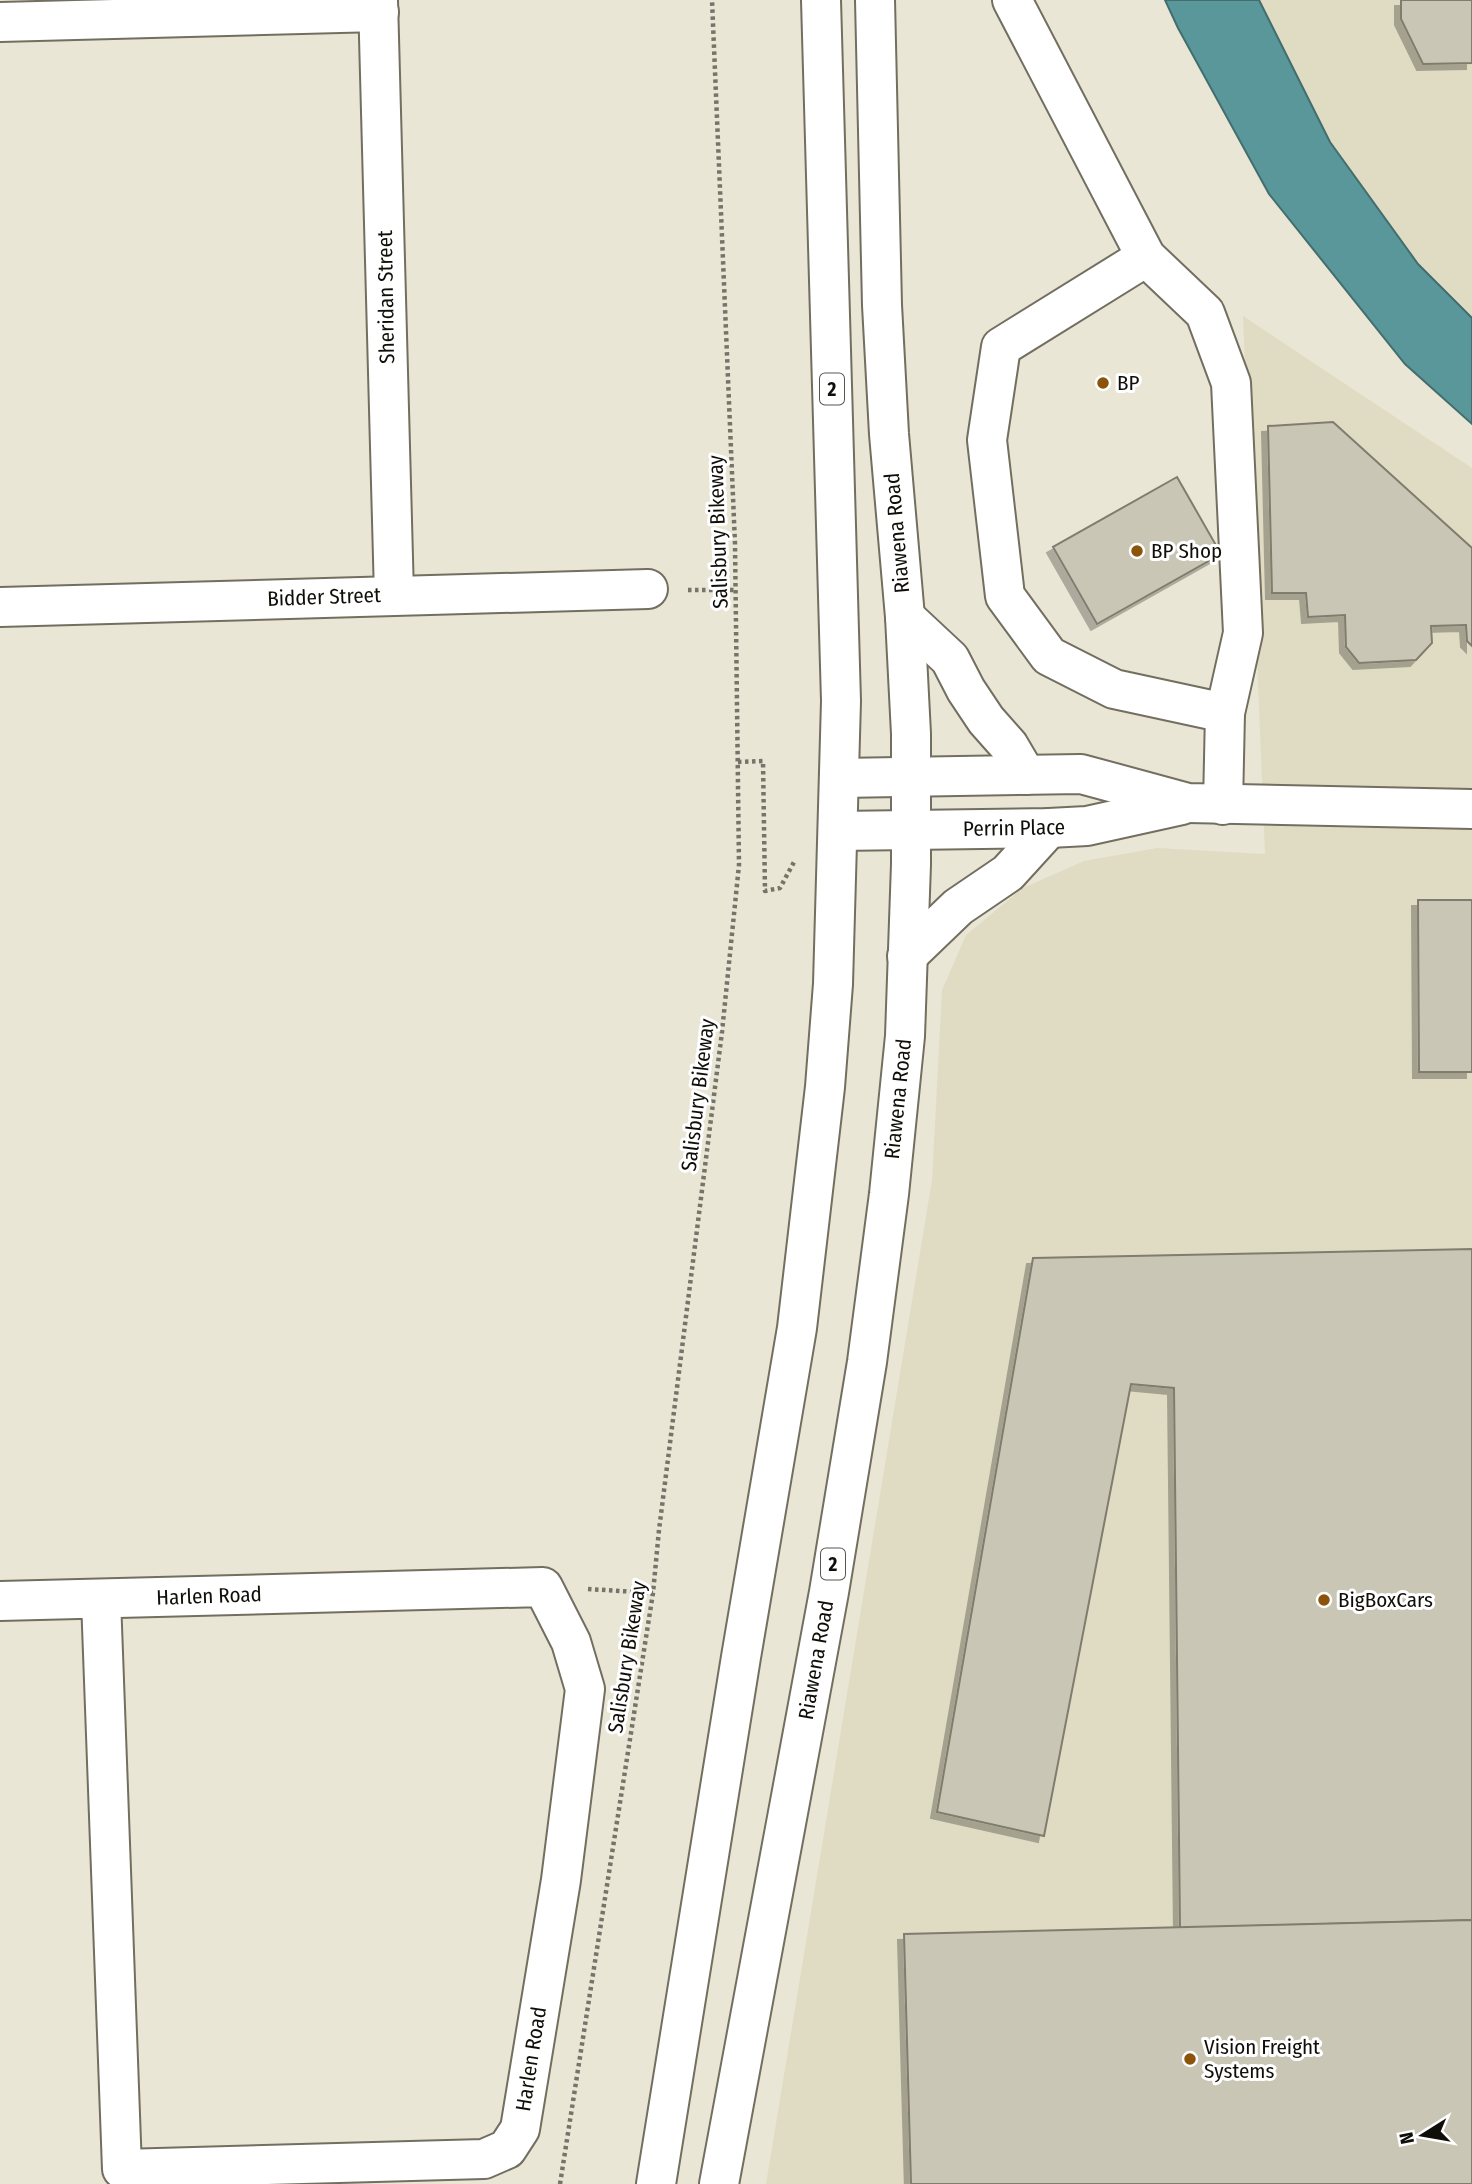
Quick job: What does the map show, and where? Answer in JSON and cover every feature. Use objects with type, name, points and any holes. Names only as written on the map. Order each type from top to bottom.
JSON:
[{"type":"main road","name":"2","points":[[656,2184],[797,1328],[826,1074],[833,984],[841,701],[821,0]]},
{"type":"main road","name":"Riawena Road","points":[[719,2184],[826,1605],[867,1363],[904,1049],[912,779],[905,617],[889,434],[882,305],[875,0]]},
{"type":"main road","points":[[1012,0],[1146,257],[1205,313],[1231,383],[1243,633],[1205,804]]},
{"type":"main road","points":[[0,22],[378,6]]},
{"type":"main road","name":"Sheridan Street","points":[[378,6],[394,595]]},
{"type":"main road","points":[[1146,257],[1000,347],[987,440],[1005,596],[1049,656],[1114,689],[1226,713]]},
{"type":"main road","name":"Bidder Street","points":[[0,607],[648,589]]},
{"type":"main road","points":[[905,617],[950,659],[966,690],[986,720],[1009,746],[1026,775]]},
{"type":"main road","name":"Perrin Place","points":[[840,778],[912,779],[1081,774],[1205,804]]},
{"type":"main road","name":"Perrin Place","points":[[838,831],[1087,826],[1205,804],[1472,809]]},
{"type":"main road","points":[[907,956],[958,907],[1008,873],[1049,828]]},
{"type":"main road","name":"Harlen Road","points":[[0,1601],[543,1587],[571,1642],[585,1689],[561,1880],[520,2130],[507,2149],[484,2159],[122,2169],[101,1599]]},
{"type":"path","name":"Salisbury Bikeway","points":[[560,2184],[653,1592],[722,1032],[739,865],[736,590],[712,0]]},
{"type":"path","points":[[648,589],[736,590]]},
{"type":"path","points":[[738,762],[763,761],[765,891],[780,888],[794,862],[808,862]]},
{"type":"path","points":[[543,1587],[653,1592]]},
{"type":"shaded area","points":[[1259,0],[1472,0],[1472,318],[1418,264],[1330,142]]},
{"type":"shaded area","points":[[1243,316],[1472,468],[1472,2184],[766,2184],[932,1180],[942,990],[966,935],[1023,888],[1084,861],[1157,848],[1265,854]]},
{"type":"water","points":[[1165,0],[1259,0],[1330,142],[1418,264],[1472,318],[1472,424],[1405,364],[1269,194]]},
{"type":"building","points":[[1401,0],[1472,0],[1472,63],[1423,64],[1401,19]]},
{"type":"building","points":[[1333,422],[1472,548],[1472,646],[1467,641],[1466,625],[1431,626],[1432,643],[1416,660],[1359,663],[1346,647],[1345,615],[1308,617],[1306,593],[1272,593],[1268,426]]},
{"type":"building","name":"BP Shop","points":[[1177,477],[1221,554],[1097,624],[1053,547]]},
{"type":"building","points":[[1418,900],[1472,900],[1472,1072],[1419,1072]]},
{"type":"building","name":"BigBoxCars","points":[[1472,1249],[1472,1920],[1180,1928],[1174,1388],[1131,1384],[1044,1836],[937,1812],[1033,1258]]},
{"type":"building","name":"Vision Freight Systems","points":[[1472,1920],[1472,2184],[911,2184],[904,1934]]},
{"type":"place","name":"BP","points":[[1103,383]]},
{"type":"place","name":"BP Shop","points":[[1137,551]]},
{"type":"place","name":"BigBoxCars","points":[[1324,1600]]},
{"type":"place","name":"Vision Freight Systems","points":[[1190,2059]]}]
